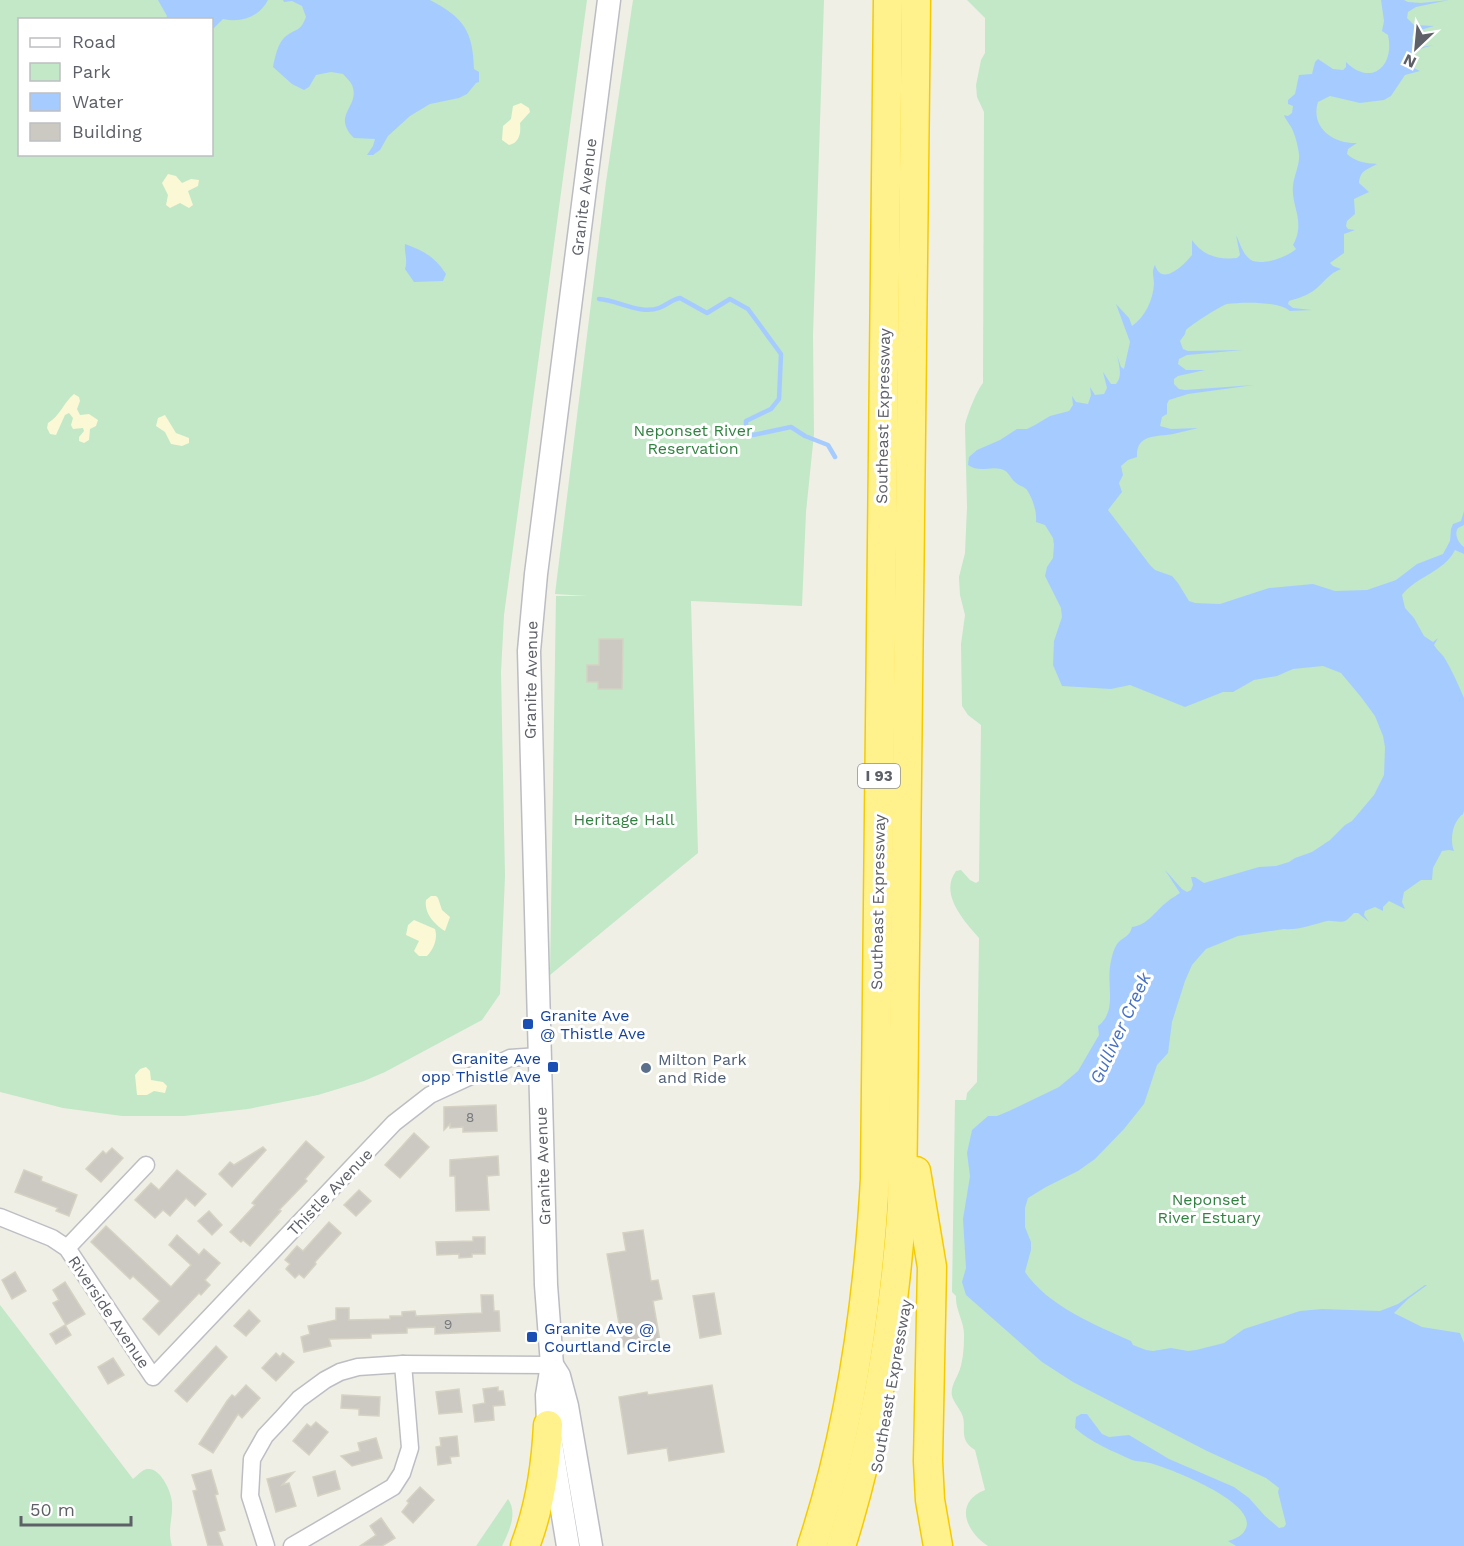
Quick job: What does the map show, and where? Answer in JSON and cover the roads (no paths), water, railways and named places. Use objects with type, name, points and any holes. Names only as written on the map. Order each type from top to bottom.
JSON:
[{"type":"highway","name":"Southeast Expressway","points":[[812,1546],[839,1447],[852,1386],[868,1284],[875,1179],[888,0]]},
{"type":"highway","name":"I 93","points":[[824,1546],[851,1450],[864,1389],[879,1285],[887,1180],[900,0]]},
{"type":"highway","name":"I 93","points":[[841,1546],[864,1465],[884,1371],[898,1259],[902,1205],[916,0]]},
{"type":"highway","name":"Southeast Expressway","points":[[855,1546],[876,1468],[898,1362],[911,1260],[916,1172],[931,0]]},
{"type":"highway","points":[[916,1172],[932,1267],[929,1470],[930,1500],[938,1546]]},
{"type":"highway","points":[[525,1546],[544,1472],[548,1425]]},
{"type":"main road","name":"Granite Avenue","points":[[568,1546],[548,1425],[547,1395],[552,1365],[546,1285],[529,651],[536,574],[609,0]]},
{"type":"main road","name":"Granite Avenue","points":[[552,1365],[559,1376],[567,1406],[591,1546]]},
{"type":"street","name":"Thistle Avenue","points":[[153,1377],[394,1122],[430,1095],[510,1059],[539,1056]]},
{"type":"street","points":[[67,1248],[146,1165]]},
{"type":"street","name":"Riverside Avenue","points":[[0,1217],[52,1238],[67,1248],[153,1377]]},
{"type":"street","points":[[267,1546],[250,1496],[252,1459],[265,1436],[299,1399],[333,1376],[358,1367],[403,1364],[552,1365]]},
{"type":"street","points":[[292,1546],[393,1487],[402,1473],[410,1448],[403,1364]]},
{"type":"water","points":[[158,0],[268,0],[255,15],[237,20],[223,19],[213,29],[213,18],[166,18]]},
{"type":"water","points":[[283,0],[430,0],[459,20],[469,35],[474,69],[479,72],[479,82],[467,94],[459,98],[430,104],[410,116],[388,136],[380,150],[373,155],[367,155],[375,139],[354,138],[348,130],[345,123],[346,116],[354,93],[351,84],[343,74],[331,72],[316,75],[309,87],[304,90],[292,84],[273,67],[281,42],[300,27],[306,17],[302,6]]},
{"type":"water","name":"Gulliver Creek","points":[[1381,0],[1421,3],[1449,0],[1416,7],[1408,12],[1407,18],[1414,25],[1434,26],[1414,32],[1412,38],[1414,44],[1421,47],[1434,45],[1412,53],[1408,65],[1420,71],[1405,75],[1391,96],[1384,100],[1360,103],[1330,96],[1318,102],[1317,120],[1326,133],[1340,141],[1357,143],[1348,149],[1347,154],[1354,159],[1377,164],[1361,175],[1359,183],[1369,192],[1354,199],[1355,214],[1347,221],[1346,226],[1348,229],[1355,230],[1344,234],[1344,253],[1330,263],[1341,269],[1314,290],[1289,301],[1288,304],[1293,308],[1312,310],[1290,311],[1277,305],[1260,303],[1227,304],[1186,330],[1180,341],[1183,349],[1188,351],[1243,350],[1187,355],[1179,359],[1178,364],[1186,370],[1205,370],[1178,376],[1174,379],[1174,384],[1179,389],[1254,385],[1188,394],[1169,400],[1167,414],[1162,417],[1160,426],[1171,429],[1198,428],[1143,440],[1137,457],[1121,466],[1123,475],[1119,483],[1122,492],[1108,510],[1150,565],[1155,570],[1172,576],[1189,601],[1220,604],[1269,588],[1313,584],[1335,591],[1367,590],[1396,580],[1417,564],[1443,554],[1450,541],[1453,524],[1461,521],[1464,511],[1464,525],[1458,528],[1456,533],[1458,541],[1464,547],[1464,554],[1455,550],[1444,564],[1415,583],[1402,595],[1405,608],[1414,618],[1424,636],[1433,642],[1438,638],[1434,645],[1447,662],[1464,698],[1464,810],[1453,829],[1454,851],[1442,851],[1433,868],[1432,880],[1421,880],[1404,892],[1402,902],[1405,909],[1389,901],[1383,907],[1383,911],[1375,907],[1365,911],[1364,915],[1369,922],[1358,913],[1354,913],[1345,921],[1327,921],[1299,928],[1238,936],[1206,949],[1192,965],[1185,981],[1172,1022],[1168,1053],[1157,1065],[1144,1104],[1095,1159],[1078,1171],[1028,1198],[1025,1208],[1025,1227],[1031,1242],[1031,1250],[1025,1272],[1035,1284],[1059,1305],[1146,1350],[1171,1348],[1188,1351],[1224,1343],[1244,1329],[1300,1311],[1322,1309],[1380,1311],[1398,1304],[1425,1285],[1427,1285],[1394,1313],[1422,1327],[1460,1333],[1464,1343],[1464,1546],[1236,1546],[1228,1541],[1245,1531],[1246,1518],[1225,1497],[1192,1479],[1160,1466],[1132,1460],[1095,1442],[1075,1428],[1076,1417],[1087,1414],[1102,1434],[1109,1437],[1129,1435],[1169,1459],[1234,1487],[1249,1498],[1279,1528],[1286,1524],[1279,1488],[1266,1478],[1207,1451],[1073,1382],[1042,1362],[966,1295],[962,1282],[966,1268],[963,1219],[970,1176],[967,1153],[972,1130],[988,1116],[997,1116],[1059,1087],[1078,1071],[1099,1035],[1098,1026],[1107,1014],[1110,998],[1109,974],[1116,946],[1130,933],[1132,927],[1147,921],[1180,893],[1165,870],[1187,892],[1193,885],[1191,877],[1204,883],[1259,867],[1276,866],[1312,852],[1352,821],[1374,795],[1384,775],[1383,736],[1375,716],[1341,673],[1323,666],[1293,669],[1277,676],[1254,680],[1233,692],[1223,692],[1185,707],[1130,685],[1111,689],[1062,686],[1053,665],[1054,641],[1062,617],[1061,608],[1045,576],[1047,567],[1053,558],[1053,538],[1045,525],[1036,522],[1034,506],[1027,490],[1015,482],[1006,471],[997,468],[977,469],[968,465],[969,457],[977,450],[1000,440],[1017,429],[1027,429],[1050,416],[1069,411],[1073,405],[1072,396],[1076,402],[1088,404],[1091,395],[1090,387],[1095,395],[1104,394],[1107,388],[1103,372],[1111,384],[1116,384],[1120,374],[1117,355],[1124,369],[1130,342],[1116,304],[1129,318],[1132,326],[1137,322],[1152,296],[1155,265],[1163,274],[1179,268],[1192,255],[1192,240],[1201,250],[1212,256],[1237,258],[1240,255],[1236,235],[1246,255],[1256,262],[1275,260],[1296,249],[1293,245],[1297,236],[1298,221],[1293,186],[1299,154],[1294,134],[1284,115],[1288,116],[1292,113],[1293,106],[1288,104],[1288,100],[1295,94],[1299,75],[1312,74],[1318,59],[1333,69],[1343,70],[1346,62],[1364,73],[1379,70],[1388,56],[1389,46],[1388,35],[1382,31],[1384,21]]},
{"type":"water","points":[[405,244],[423,252],[438,263],[446,274],[443,281],[414,282],[405,269]]},
{"type":"waterway","points":[[599,299],[652,310],[680,298],[707,313],[730,299],[748,309],[781,354],[779,399],[771,409],[746,421],[746,432],[753,435],[791,427],[805,436],[828,445],[835,457]]},
{"type":"place","name":"Granite Ave @ Thistle Ave","points":[[528,1024]]},
{"type":"place","name":"Granite Ave opp Thistle Ave","points":[[553,1067]]},
{"type":"place","name":"Milton Park and Ride","points":[[646,1068]]},
{"type":"place","name":"Granite Ave @ Courtland Circle","points":[[532,1337]]},
{"type":"park label","name":"Neponset River Reservation","points":[[693,439]]},
{"type":"park label","name":"Heritage Hall","points":[[624,819]]},
{"type":"park label","name":"Neponset River Estuary","points":[[1209,1208]]}]
